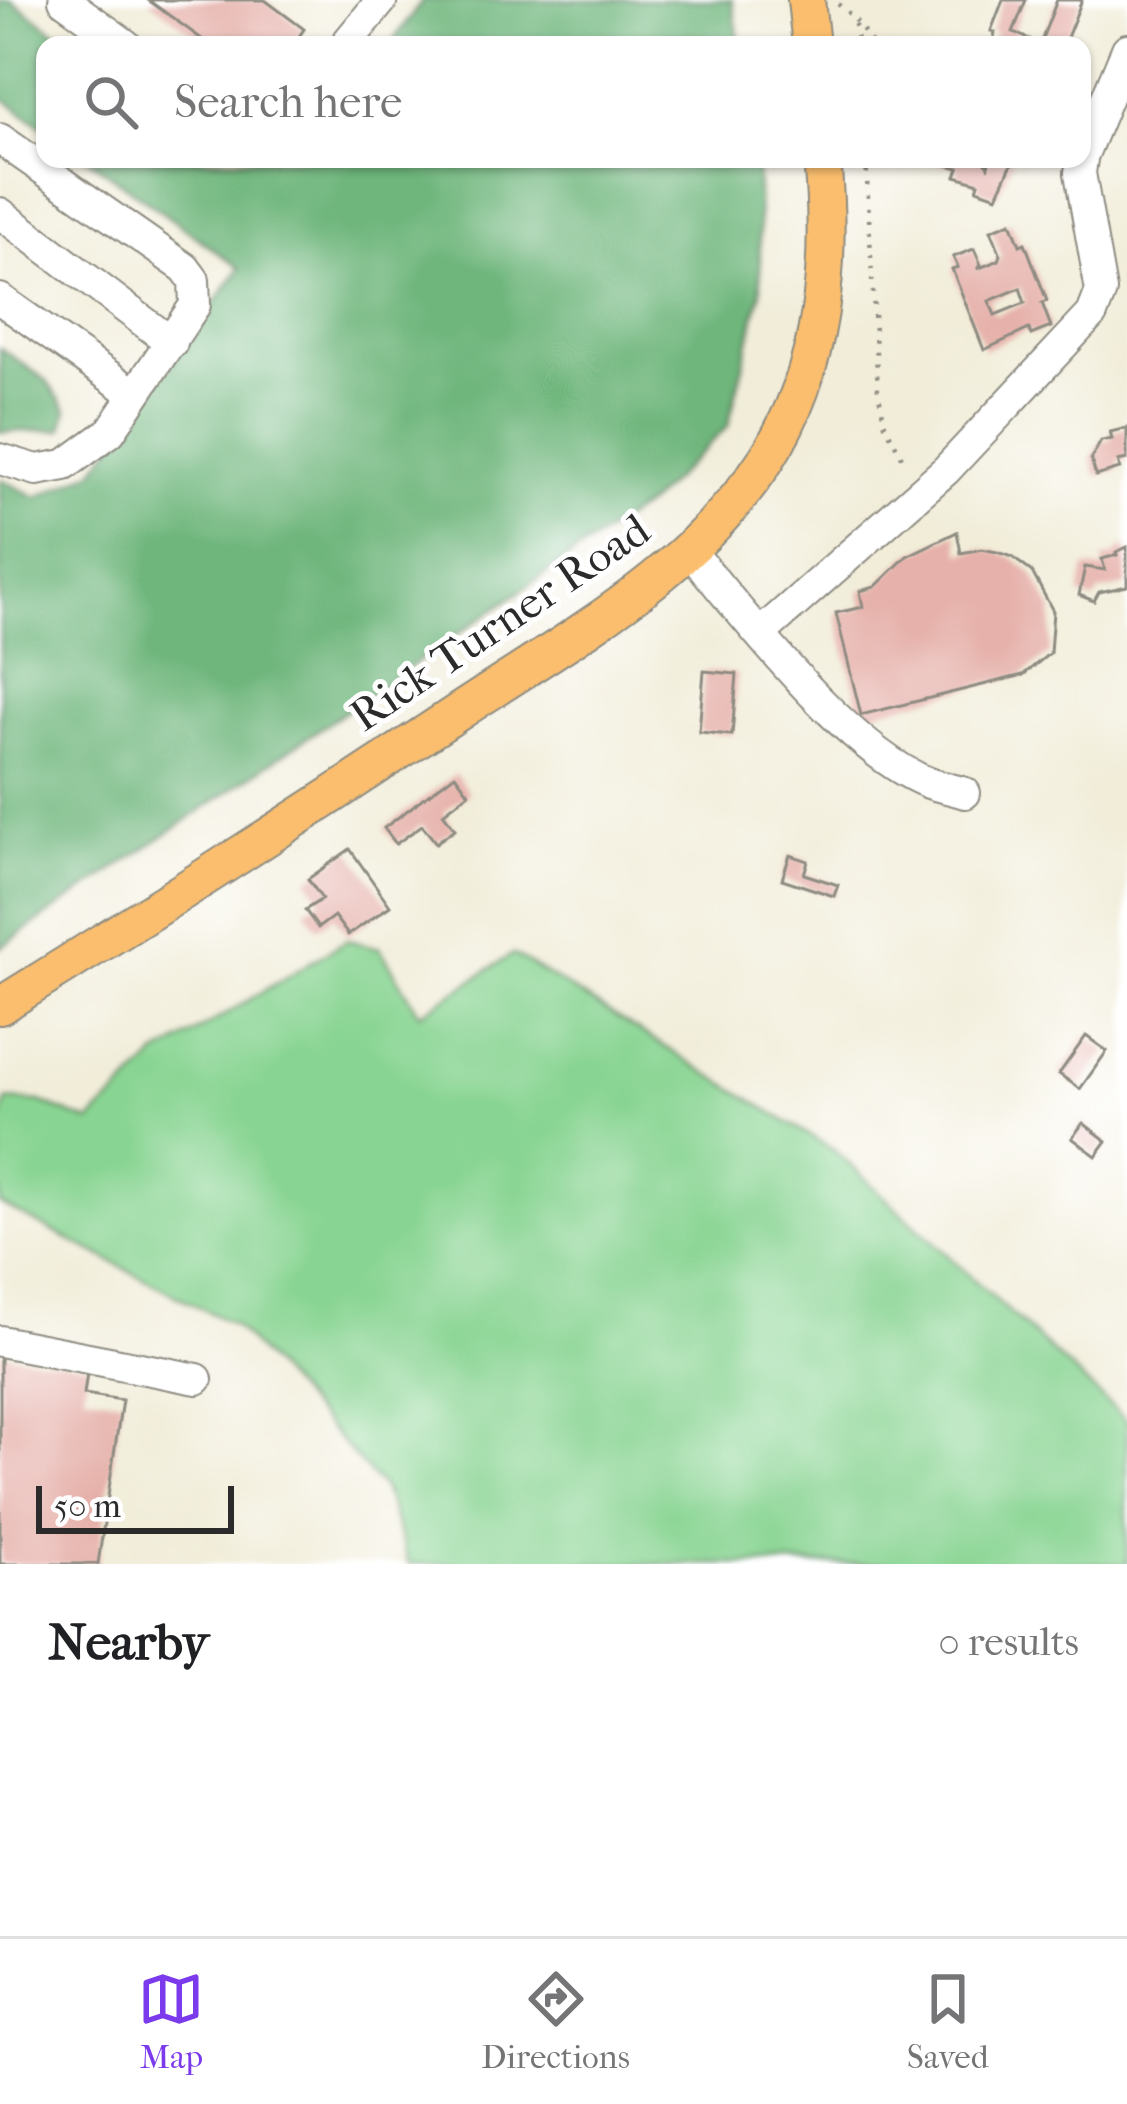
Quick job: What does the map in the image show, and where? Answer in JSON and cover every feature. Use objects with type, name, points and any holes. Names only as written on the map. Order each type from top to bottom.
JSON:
[{"type":"main road","points":[[806,0],[810,36]]},
{"type":"main road","name":"Rick Turner Road","points":[[0,1006],[233,862],[618,606],[690,551],[768,456],[811,359],[823,307],[827,256],[822,168]]},
{"type":"lane","points":[[64,0],[113,36]]},
{"type":"lane","points":[[352,36],[382,0]]},
{"type":"lane","points":[[1091,130],[1127,50]]},
{"type":"lane","points":[[0,139],[36,164]]},
{"type":"lane","points":[[0,459],[37,470],[65,465],[110,432],[172,343],[195,305],[197,292],[185,268],[42,168]]},
{"type":"lane","points":[[761,633],[926,488],[1092,314],[1101,291],[1081,168]]},
{"type":"lane","points":[[0,213],[172,343]]},
{"type":"lane","points":[[0,298],[133,393]]},
{"type":"lane","points":[[690,551],[850,729],[928,783],[965,793]]},
{"type":"lane","points":[[0,1341],[197,1378]]},
{"type":"path","points":[[835,0],[867,36]]},
{"type":"path","points":[[854,18],[855,36]]},
{"type":"path","points":[[866,168],[878,391],[893,446],[926,488]]},
{"type":"green space","points":[[0,0],[11,0],[61,36],[36,36],[36,122],[0,96]]},
{"type":"green space","points":[[423,0],[732,0],[738,36],[397,36]]},
{"type":"green space","points":[[101,168],[757,168],[761,292],[728,426],[649,503],[0,948],[0,479],[37,497],[94,471],[240,268]]},
{"type":"green space","points":[[0,348],[46,380],[67,410],[62,430],[0,432]]},
{"type":"green space","points":[[347,940],[380,948],[420,1014],[513,954],[835,1151],[1127,1421],[1127,1564],[409,1564],[383,1488],[234,1325],[0,1204],[0,1123],[7,1100],[40,1102],[90,1122],[157,1056]]},
{"type":"building","points":[[148,0],[265,0],[304,29],[299,36],[198,36]]},
{"type":"building","points":[[1003,0],[1026,0],[1013,32],[1022,36],[994,36],[991,31]]},
{"type":"building","points":[[1057,0],[1082,0],[1068,36],[1043,36]]},
{"type":"building","points":[[959,168],[1010,168],[997,196],[977,189],[979,183],[956,176]]},
{"type":"building","points":[[1011,222],[1020,245],[1025,243],[1047,301],[1042,303],[1051,327],[1031,335],[1029,329],[984,350],[952,269],[958,267],[953,257],[974,249],[981,265],[977,269],[999,260],[991,230]],"holes":[[[1020,288],[1025,303],[995,315],[989,301]]]},
{"type":"building","points":[[1127,428],[1127,459],[1118,461],[1120,469],[1096,476],[1091,459],[1101,441],[1112,439],[1110,432]]},
{"type":"building","points":[[957,532],[961,553],[997,552],[1032,572],[1053,611],[1050,653],[1023,675],[861,715],[836,613],[863,607],[860,591],[875,587],[907,556]]},
{"type":"building","points":[[1127,547],[1127,586],[1099,592],[1094,601],[1079,595],[1085,567],[1105,570],[1102,559]]},
{"type":"building","points":[[704,671],[737,674],[732,735],[699,732]]},
{"type":"building","points":[[455,774],[469,793],[443,813],[455,829],[436,843],[422,825],[396,844],[384,828]]},
{"type":"building","points":[[350,849],[390,906],[348,935],[334,916],[318,928],[305,910],[322,899],[308,879]]},
{"type":"building","points":[[790,855],[808,861],[804,874],[838,885],[834,896],[782,879]]},
{"type":"building","points":[[1086,1036],[1107,1051],[1080,1089],[1059,1074]]},
{"type":"building","points":[[1083,1123],[1107,1141],[1096,1156],[1072,1138]]},
{"type":"building","points":[[0,1353],[88,1365],[84,1394],[122,1400],[98,1564],[0,1564]]}]
